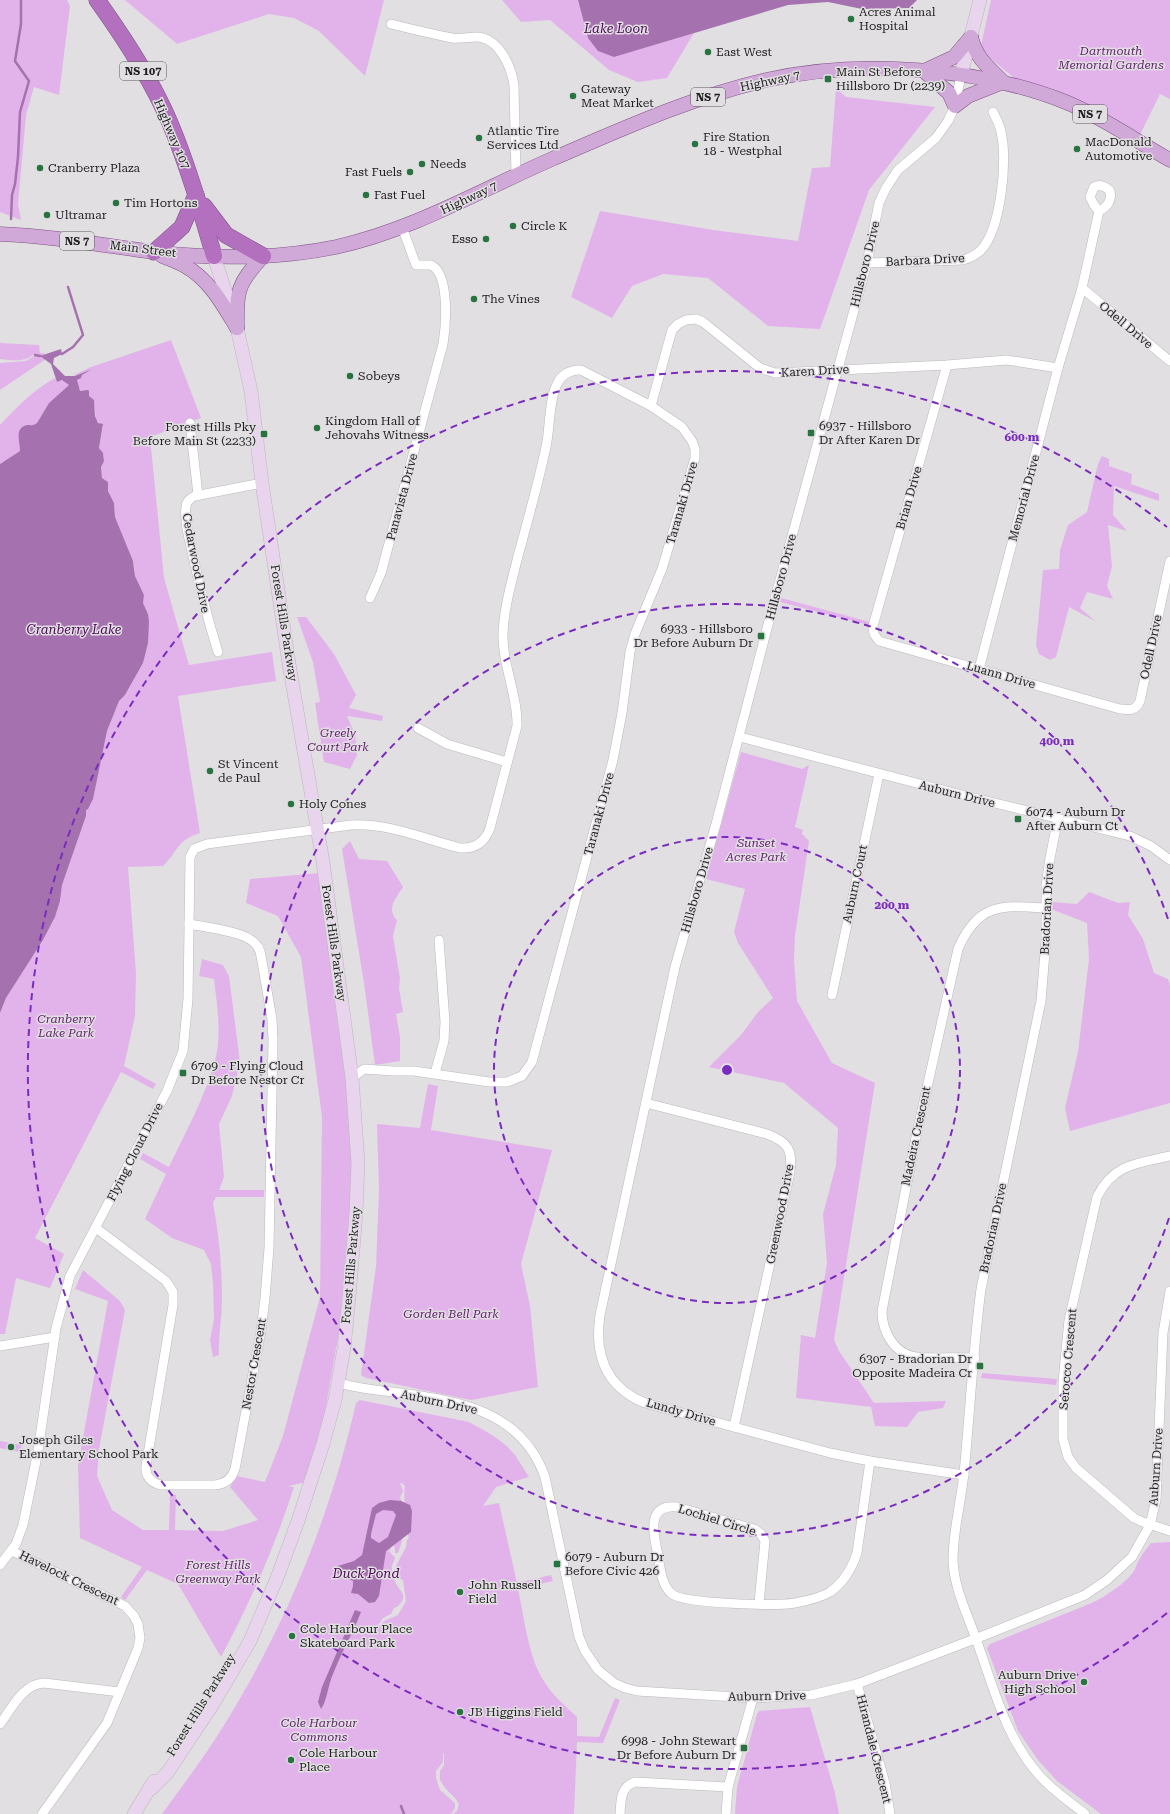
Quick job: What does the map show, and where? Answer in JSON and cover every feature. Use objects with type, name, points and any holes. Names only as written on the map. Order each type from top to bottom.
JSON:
[{"type":"highway","name":"Highway 107","points":[[97,0],[135,58],[162,105],[187,166],[214,256]]},
{"type":"highway","points":[[154,252],[182,227],[196,195],[226,235],[262,256]]},
{"type":"main road","points":[[961,75],[980,0]]},
{"type":"main road","points":[[971,37],[975,51],[981,61],[1003,82],[962,99],[955,106],[949,93],[924,71],[954,57],[971,37]]},
{"type":"main road","name":"Highway 7","points":[[214,256],[262,256],[314,251],[376,236],[402,227],[516,176],[688,103],[766,80],[844,70],[924,71],[1003,82],[1052,97],[1077,108],[1101,120],[1170,160]]},
{"type":"main road","name":"Main Street","points":[[2,232],[112,245],[154,252],[214,256]]},
{"type":"main road","points":[[154,252],[186,266],[205,282],[217,295],[237,328]]},
{"type":"main road","name":"Forest Hills Parkway","points":[[134,1814],[151,1789],[163,1765],[201,1708],[244,1633],[256,1625],[278,1578],[323,1444],[335,1400],[345,1334],[356,1213],[358,1163],[352,1078],[317,828],[262,483],[251,391],[237,328],[214,256]]},
{"type":"main road","points":[[237,328],[237,303],[239,288],[246,276],[262,256]]},
{"type":"street","points":[[392,24],[453,38],[464,39],[477,37],[489,41],[501,49],[513,76],[516,176]]},
{"type":"street","name":"Hillsboro Drive","points":[[646,1103],[675,967],[740,736],[837,370],[867,263],[879,203],[886,188],[902,166],[941,131],[952,114],[961,75]]},
{"type":"street","name":"Barbara Drive","points":[[867,263],[963,260],[972,257],[981,250],[988,238],[998,212],[1002,180],[1003,147],[1001,131],[993,112]]},
{"type":"street","name":"Memorial Drive","points":[[979,669],[1058,368],[1082,288],[1099,211]]},
{"type":"street","name":"Panavista Drive","points":[[370,598],[382,573],[426,411],[445,333],[446,306],[438,271],[431,264],[416,265],[402,227]]},
{"type":"street","name":"Odell Drive","points":[[1082,288],[1170,361]]},
{"type":"street","name":"Karen Drive","points":[[651,406],[670,334],[675,326],[686,320],[699,320],[760,368],[768,372],[783,373],[947,365],[1007,360],[1058,368]]},
{"type":"street","name":"Brian Drive","points":[[873,631],[873,626],[947,365]]},
{"type":"street","name":"Taranaki Drive","points":[[317,828],[372,825],[460,848],[471,847],[484,840],[488,833],[515,735],[517,712],[504,648],[504,619],[513,576],[542,465],[556,386],[562,376],[568,372],[581,370],[651,406],[687,432],[694,444],[695,461],[662,569],[635,634],[630,652],[622,713],[613,760],[532,1062],[522,1076],[507,1082],[489,1082],[414,1070],[392,1071],[364,1069],[352,1078]]},
{"type":"street","points":[[190,423],[198,495]]},
{"type":"street","name":"Cedarwood Drive","points":[[218,652],[205,612],[188,535],[186,505],[191,498],[198,495],[262,483]]},
{"type":"street","name":"Odell Drive","points":[[1135,709],[1140,701],[1170,561]]},
{"type":"street","name":"Luann Drive","points":[[873,631],[876,638],[887,645],[979,669],[1120,709],[1135,709]]},
{"type":"street","points":[[418,728],[447,744],[507,762]]},
{"type":"street","name":"Auburn Drive","points":[[740,736],[879,774],[1135,838],[1156,849],[1170,860]]},
{"type":"street","name":"Auburn Court","points":[[832,995],[879,774]]},
{"type":"street","name":"Bradorian Drive","points":[[976,1638],[961,1599],[953,1561],[954,1542],[964,1475],[975,1358],[975,1332],[981,1289],[1041,1001],[1046,940],[1045,908],[1050,858],[1058,818]]},
{"type":"street","name":"Flying Cloud Drive","points":[[0,1565],[19,1538],[25,1519],[38,1451],[55,1337],[70,1276],[167,1091],[182,1056],[187,1019],[189,864],[194,849],[207,844],[317,828]]},
{"type":"street","name":"Madeira Crescent","points":[[975,1358],[915,1357],[904,1353],[893,1343],[883,1328],[882,1311],[916,1137],[958,949],[972,924],[982,915],[992,910],[1008,906],[1045,908]]},
{"type":"street","name":"Nestor Crescent","points":[[96,1228],[166,1281],[173,1292],[173,1305],[146,1466],[147,1476],[153,1482],[161,1485],[215,1485],[223,1483],[230,1478],[235,1469],[261,1331],[265,1298],[269,1248],[273,1033],[261,956],[258,946],[253,941],[243,936],[189,924]]},
{"type":"street","points":[[435,1073],[444,1042],[445,1022],[439,940]]},
{"type":"street","name":"Greenwood Drive","points":[[646,1103],[768,1134],[784,1142],[791,1155],[790,1172],[734,1427]]},
{"type":"street","name":"Lundy Drive","points":[[646,1103],[600,1315],[598,1336],[600,1356],[603,1365],[617,1384],[635,1399],[645,1403],[830,1453],[870,1461],[964,1475]]},
{"type":"street","name":"Serocco Crescent","points":[[1170,1156],[1132,1164],[1121,1169],[1107,1180],[1097,1198],[1069,1320],[1063,1382],[1063,1439],[1066,1452],[1076,1468],[1134,1518],[1170,1531]]},
{"type":"street","name":"Auburn Drive","points":[[337,1382],[352,1387],[424,1396],[468,1406],[495,1417],[519,1435],[537,1459],[545,1477],[579,1637],[594,1665],[609,1680],[622,1687],[634,1690],[752,1698],[811,1695],[858,1684],[1072,1601],[1085,1595],[1107,1580],[1132,1557],[1150,1525],[1156,1500],[1163,1333],[1170,1292]]},
{"type":"street","points":[[0,1346],[55,1337]]},
{"type":"street","name":"Lochiel Circle","points":[[760,1603],[765,1541],[760,1532],[677,1507],[667,1508],[657,1515],[653,1528],[664,1585],[671,1594],[684,1600],[760,1603],[794,1604],[819,1597],[830,1592],[848,1572],[857,1553],[870,1461]]},
{"type":"street","name":"Havelock Crescent","points":[[12,1550],[120,1603],[131,1612],[139,1628],[139,1644],[107,1724],[42,1814]]},
{"type":"street","points":[[976,1638],[1007,1724],[1017,1745],[1039,1775],[1056,1791],[1085,1814]]},
{"type":"street","points":[[0,1724],[27,1689],[37,1683],[120,1692]]},
{"type":"street","name":"Hirandale Crescent","points":[[858,1684],[885,1783],[890,1814]]},
{"type":"street","points":[[726,1814],[728,1787],[752,1698]]},
{"type":"street","points":[[620,1814],[623,1791],[629,1784],[635,1782],[728,1787]]},
{"type":"green space","points":[[0,0],[67,0],[70,6],[59,95],[34,87],[26,115],[18,204],[21,220],[0,212]]},
{"type":"green space","points":[[125,0],[384,0],[365,76],[319,31],[294,18],[269,14],[177,44]]},
{"type":"green space","points":[[502,0],[578,0],[588,38],[614,57],[694,33],[667,78],[638,82],[609,70],[550,20],[521,22]]},
{"type":"green space","name":"Dartmouth Memorial Gardens","points":[[991,0],[1170,0],[1170,99],[1160,94],[1138,139],[1024,86],[980,50]]},
{"type":"green space","points":[[836,88],[846,97],[935,107],[869,190],[820,329],[768,326],[708,278],[663,274],[632,286],[612,318],[571,297],[600,211],[713,230],[798,241],[812,168],[830,167]]},
{"type":"green space","name":"Cranberry Lake Park","points":[[171,340],[201,418],[150,437],[164,578],[189,665],[272,652],[276,681],[178,696],[200,833],[186,839],[163,866],[128,867],[136,973],[135,1016],[124,1066],[156,1084],[153,1089],[121,1072],[35,1238],[64,1254],[50,1288],[16,1278],[5,1334],[0,1334],[0,1013],[6,998],[43,940],[55,917],[60,901],[62,885],[86,816],[86,810],[91,803],[107,731],[119,701],[125,695],[143,663],[148,614],[143,603],[144,595],[135,576],[134,564],[115,517],[114,503],[108,491],[108,482],[102,478],[101,467],[104,459],[103,453],[99,448],[103,426],[97,419],[94,404],[89,396],[89,391],[80,391],[76,383],[82,375],[92,369],[75,376],[74,375],[91,367]]},
{"type":"green space","points":[[0,343],[39,345],[40,353],[44,353],[46,359],[0,390],[0,363],[26,361],[37,354],[22,360],[0,359]]},
{"type":"green space","points":[[55,378],[57,382],[62,380],[69,385],[49,403],[37,423],[34,425],[25,426],[20,451],[0,464],[0,425],[32,393]]},
{"type":"green space","points":[[1102,456],[1109,459],[1109,466],[1132,474],[1131,484],[1159,494],[1159,501],[1114,486],[1113,515],[1127,531],[1108,525],[1112,566],[1107,586],[1113,599],[1087,592],[1080,608],[1095,621],[1069,607],[1056,657],[1050,660],[1039,654],[1036,645],[1043,570],[1059,569],[1060,550],[1068,525],[1087,512],[1098,464]]},
{"type":"green space","points":[[781,598],[870,622],[869,625],[780,602]]},
{"type":"green space","name":"Greely Court Park","points":[[297,617],[306,617],[334,654],[356,695],[349,708],[383,716],[382,721],[347,716],[355,734],[357,755],[350,769],[324,762],[315,703],[320,702],[313,662]]},
{"type":"green space","name":"Sunset Acres Park","points":[[741,752],[802,769],[809,765],[795,827],[803,830],[802,834],[809,841],[795,936],[794,960],[797,1001],[832,1063],[875,1083],[834,1340],[839,1351],[874,1403],[946,1401],[943,1408],[918,1412],[907,1427],[875,1426],[871,1407],[796,1398],[801,1335],[815,1338],[827,1263],[823,1214],[836,1165],[838,1128],[784,1083],[709,1067],[741,1035],[758,1012],[773,998],[738,943],[734,932],[745,889],[706,879]]},
{"type":"green space","points":[[350,841],[359,859],[387,861],[403,887],[395,899],[392,908],[392,912],[397,920],[393,936],[400,978],[399,988],[403,1012],[396,1014],[400,1037],[400,1061],[375,1065],[364,983],[342,849]]},
{"type":"green space","name":"Forest Hills Greenway Park","points":[[320,873],[355,1148],[351,1263],[321,1435],[307,1482],[288,1486],[294,1487],[287,1509],[252,1595],[221,1657],[178,1584],[147,1570],[125,1600],[121,1597],[142,1567],[80,1538],[78,1465],[108,1301],[75,1289],[83,1270],[120,1301],[125,1310],[99,1449],[97,1476],[112,1510],[143,1530],[169,1530],[170,1494],[176,1495],[175,1530],[223,1531],[258,1520],[230,1487],[237,1476],[265,1482],[283,1436],[320,1297],[322,1117],[301,957],[278,916],[246,903],[250,879]]},
{"type":"green space","points":[[1089,892],[1118,903],[1130,902],[1128,915],[1143,939],[1154,973],[1168,979],[1170,985],[1170,1103],[1070,1131],[1065,1108],[1078,1052],[1089,959],[1087,923],[1051,909],[1052,902],[1077,904]]},
{"type":"green space","points":[[202,959],[223,965],[229,976],[240,1062],[232,1096],[219,1124],[224,1177],[219,1190],[264,1190],[264,1197],[216,1197],[213,1203],[220,1251],[222,1299],[219,1355],[213,1357],[210,1340],[214,1319],[211,1264],[204,1250],[172,1238],[145,1219],[166,1174],[140,1159],[143,1153],[169,1167],[188,1128],[211,1074],[217,1051],[219,1030],[214,979],[199,976]]},
{"type":"green space","name":"Gorden Bell Park","points":[[428,1084],[438,1086],[431,1130],[552,1150],[521,1264],[530,1306],[538,1387],[471,1400],[366,1378],[361,1375],[376,1266],[379,1190],[377,1124],[420,1128]]},
{"type":"green space","points":[[982,1373],[1057,1379],[1056,1385],[981,1378]]},
{"type":"green space","name":"Cole Harbour Commons","points":[[360,1400],[469,1422],[505,1444],[515,1455],[529,1477],[496,1487],[483,1506],[499,1503],[517,1583],[551,1575],[553,1581],[518,1589],[530,1646],[537,1668],[549,1689],[577,1717],[577,1736],[599,1737],[615,1698],[620,1700],[603,1743],[577,1742],[574,1814],[453,1814],[457,1811],[459,1804],[440,1780],[440,1771],[444,1765],[443,1753],[443,1762],[436,1771],[436,1778],[440,1790],[455,1803],[455,1808],[451,1814],[162,1814],[200,1762],[221,1730],[244,1692],[285,1613],[333,1489],[356,1403]],"holes":[[[400,1483],[405,1486],[405,1512],[409,1538],[396,1566],[395,1572],[398,1578],[403,1580],[406,1601],[398,1615],[384,1621],[374,1633],[371,1632],[372,1629],[378,1625],[383,1618],[391,1614],[394,1608],[403,1600],[403,1594],[396,1584],[392,1572],[392,1566],[395,1558],[389,1551],[393,1545],[395,1548],[395,1553],[398,1553],[404,1532],[405,1518],[400,1497],[403,1491]]]},
{"type":"green space","name":"Joseph Giles Elementary School Park","points":[[0,1441],[22,1445],[20,1452],[0,1448]]},
{"type":"green space","name":"Auburn Drive High School","points":[[1170,1542],[1170,1814],[1101,1814],[1057,1781],[1038,1760],[1018,1731],[987,1648],[990,1644],[1094,1602],[1117,1588],[1132,1574],[1140,1558],[1151,1543]]},
{"type":"green space","points":[[810,1707],[835,1793],[839,1814],[735,1814],[737,1787],[759,1711]]},
{"type":"water","name":"Lake Loon","points":[[578,0],[917,0],[909,8],[862,9],[828,2],[788,5],[614,57],[598,51],[588,38]]},
{"type":"water","name":"Cranberry Lake","points":[[61,349],[62,354],[54,358],[53,364],[65,376],[75,376],[92,369],[77,380],[80,391],[89,391],[89,396],[94,400],[95,416],[98,423],[103,424],[99,448],[103,453],[104,461],[101,467],[102,478],[108,482],[108,491],[114,503],[115,517],[133,561],[135,576],[144,595],[143,603],[148,614],[149,622],[148,643],[143,663],[125,695],[119,701],[107,731],[93,799],[86,810],[86,816],[62,885],[60,901],[55,917],[43,940],[6,998],[0,1013],[0,464],[20,451],[20,429],[27,425],[37,423],[49,403],[69,385],[62,380],[57,382],[51,364],[40,356]]},
{"type":"water","name":"Duck Pond","points":[[390,1500],[401,1501],[410,1505],[412,1511],[411,1532],[386,1551],[379,1596],[375,1602],[369,1603],[358,1594],[351,1593],[353,1581],[337,1573],[336,1570],[338,1566],[354,1561],[362,1555],[372,1508],[379,1503]],"holes":[[[383,1510],[393,1511],[396,1515],[388,1537],[379,1543],[371,1538],[376,1514]]]},
{"type":"water","points":[[355,1610],[361,1612],[331,1678],[325,1702],[321,1709],[318,1702],[322,1687]]},
{"type":"waterway","points":[[11,219],[12,195],[15,184],[18,157],[20,112],[29,81],[15,61],[21,24],[21,0]]},
{"type":"waterway","points":[[62,354],[73,347],[83,335],[68,287]]},
{"type":"waterway","points":[[35,355],[40,356]]},
{"type":"waterway","points":[[401,1806],[404,1814]]},
{"type":"place","name":"Acres Animal Hospital","points":[[851,19]]},
{"type":"place","name":"East West","points":[[708,52]]},
{"type":"place","name":"Main St Before Hillsboro Dr (2239)","points":[[828,79]]},
{"type":"place","name":"Gateway Meat Market","points":[[573,96]]},
{"type":"place","name":"Atlantic Tire Services Ltd","points":[[479,138]]},
{"type":"place","name":"Fire Station 18 - Westphal","points":[[695,144]]},
{"type":"place","name":"MacDonald Automotive","points":[[1077,149]]},
{"type":"place","name":"Needs","points":[[422,164]]},
{"type":"place","name":"Cranberry Plaza","points":[[40,168]]},
{"type":"place","name":"Fast Fuels","points":[[410,172]]},
{"type":"place","name":"Fast Fuel","points":[[366,195]]},
{"type":"place","name":"Tim Hortons","points":[[116,203]]},
{"type":"place","name":"Ultramar","points":[[47,215]]},
{"type":"place","name":"Circle K","points":[[513,226]]},
{"type":"place","name":"Esso","points":[[486,239]]},
{"type":"place","name":"The Vines","points":[[474,299]]},
{"type":"place","name":"Sobeys","points":[[350,376]]},
{"type":"place","name":"Kingdom Hall of Jehovahs Witness","points":[[317,428]]},
{"type":"place","name":"6937 - Hillsboro Dr After Karen Dr","points":[[811,433]]},
{"type":"place","name":"Forest Hills Pky Before Main St (2233)","points":[[264,434]]},
{"type":"place","name":"6933 - Hillsboro Dr Before Auburn Dr","points":[[761,636]]},
{"type":"place","name":"St Vincent de Paul","points":[[210,771]]},
{"type":"place","name":"Holy Cones","points":[[291,804]]},
{"type":"place","name":"6074 - Auburn Dr After Auburn Ct","points":[[1018,819]]},
{"type":"place","name":"6709 - Flying Cloud Dr Before Nestor Cr","points":[[183,1073]]},
{"type":"place","name":"6307 - Bradorian Dr Opposite Madeira Cr","points":[[980,1366]]},
{"type":"place","name":"Joseph Giles Elementary School Park","points":[[11,1447]]},
{"type":"place","name":"6079 - Auburn Dr Before Civic 426","points":[[557,1564]]},
{"type":"place","name":"John Russell Field","points":[[460,1592]]},
{"type":"place","name":"Cole Harbour Place Skateboard Park","points":[[292,1636]]},
{"type":"place","name":"Auburn Drive High School","points":[[1084,1682]]},
{"type":"place","name":"JB Higgins Field","points":[[460,1712]]},
{"type":"place","name":"6998 - John Stewart Dr Before Auburn Dr","points":[[744,1748]]},
{"type":"place","name":"Cole Harbour Place","points":[[291,1760]]}]
